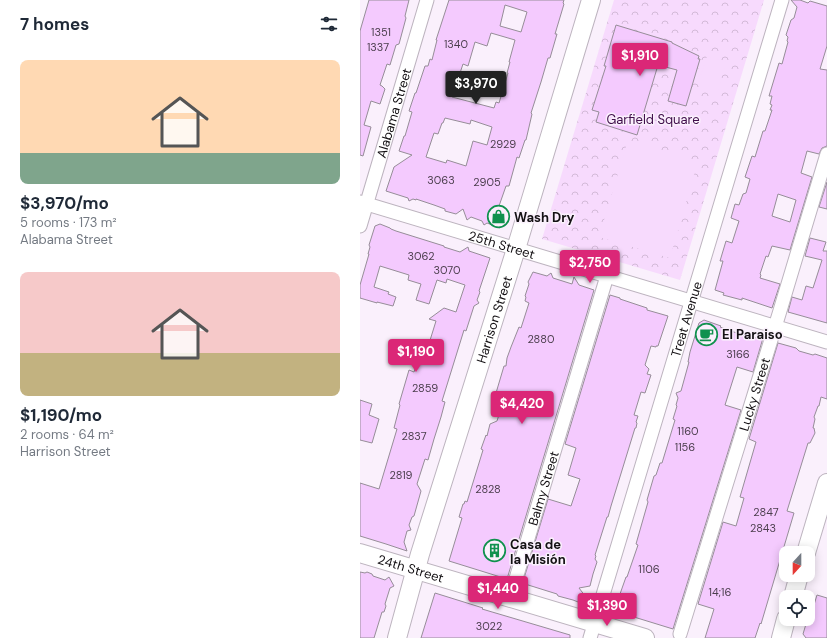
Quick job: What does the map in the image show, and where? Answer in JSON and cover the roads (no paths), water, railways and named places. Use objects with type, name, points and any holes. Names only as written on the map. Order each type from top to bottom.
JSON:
[{"type":"street","name":"Alabama Street","points":[[360,226],[363,203],[427,0]]},
{"type":"street","name":"Harrison Street","points":[[397,638],[416,570],[516,249],[591,0]]},
{"type":"street","name":"Treat Avenue","points":[[592,630],[782,0]]},
{"type":"street","name":"Lucky Street","points":[[680,634],[827,154]]},
{"type":"street","name":"25th Street","points":[[363,203],[827,342]]},
{"type":"street","name":"Balmy Street","points":[[514,585],[607,276]]},
{"type":"street","points":[[808,546],[827,483]]},
{"type":"street","name":"24th Street","points":[[360,553],[416,570],[592,630],[645,638]]},
{"type":"street","points":[[781,638],[784,626]]},
{"type":"place","name":"Wash Dry","points":[[498,217]]},
{"type":"place","name":"El Paraiso","points":[[707,334]]},
{"type":"place","name":"Casa de la Misión","points":[[495,551]]},
{"type":"park label","name":"Garfield Square","points":[[653,119]]}]
